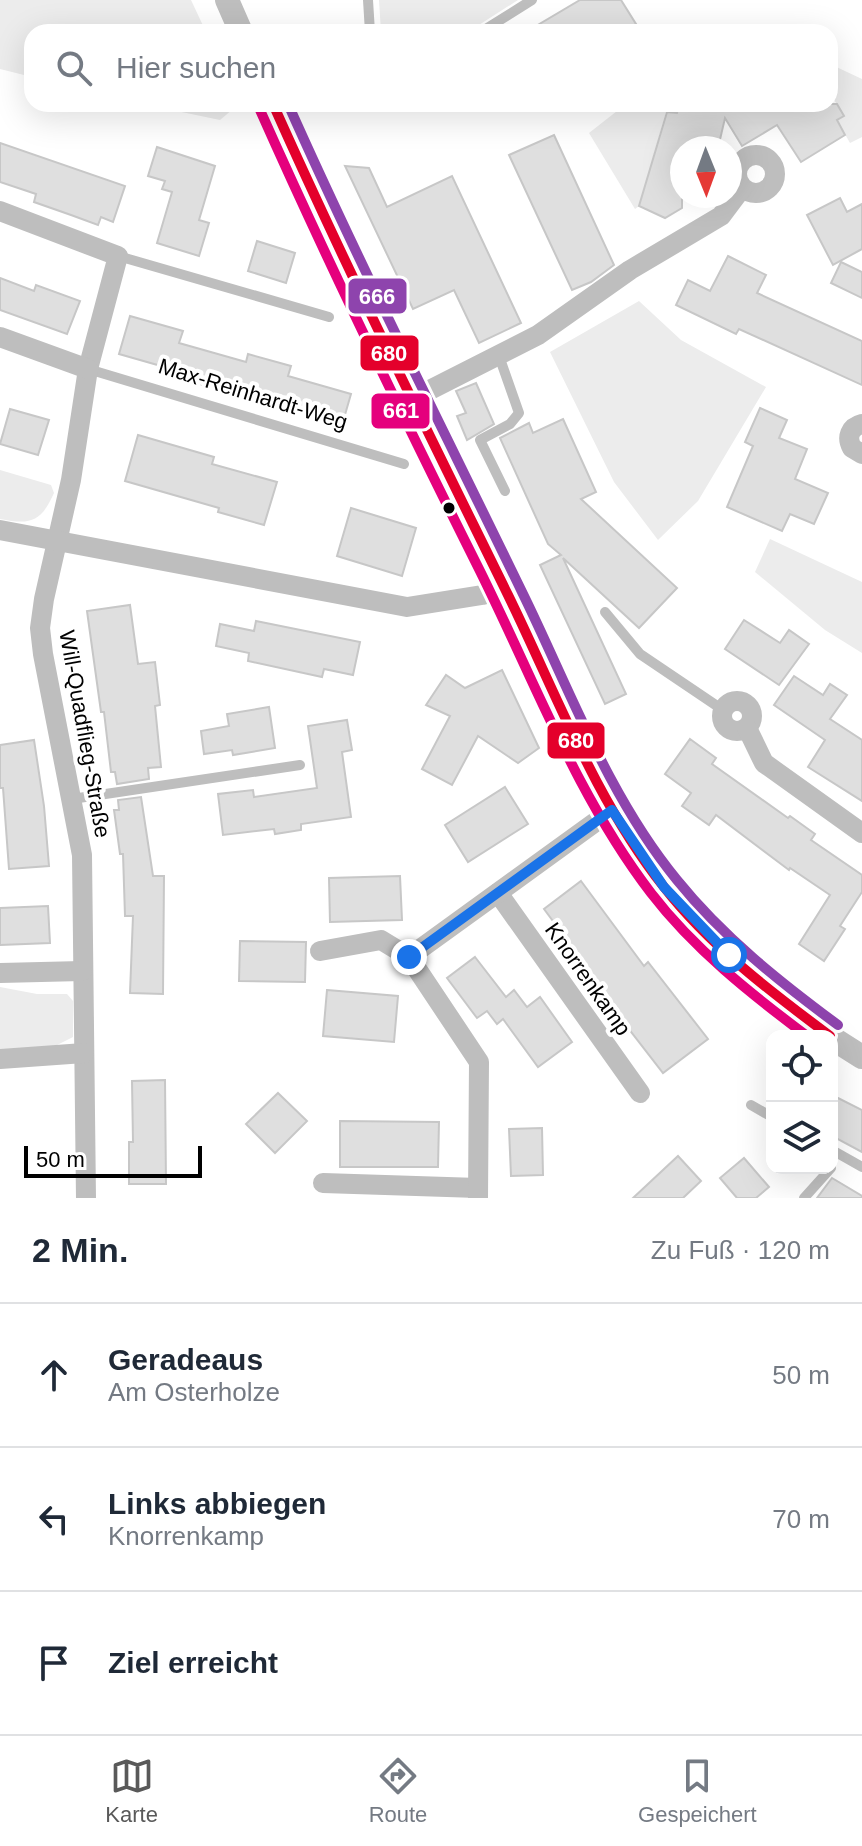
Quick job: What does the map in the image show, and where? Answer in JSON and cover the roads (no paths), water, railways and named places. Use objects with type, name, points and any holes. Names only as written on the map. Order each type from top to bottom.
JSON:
[{"type":"street","points":[[227,0],[238,24]]},
{"type":"street","points":[[277,112],[612,810],[664,887],[729,955],[778,998],[821,1030]]},
{"type":"street","points":[[412,399],[538,335],[630,270],[721,216],[727,208]]},
{"type":"street","points":[[0,211],[118,256],[88,369],[58,543]]},
{"type":"street","name":"Max-Reinhardt-Weg","points":[[0,337],[88,369]]},
{"type":"street","points":[[862,424],[855,427],[849,437],[852,448],[862,454]]},
{"type":"street","points":[[0,530],[407,607],[505,589]]},
{"type":"street","name":"Will-Quadflieg-Straße","points":[[58,543],[40,628],[82,855],[86,1198]]},
{"type":"street","points":[[723,710],[722,718],[728,728],[736,731],[747,728],[764,763],[862,833]]},
{"type":"street","points":[[409,957],[612,810]]},
{"type":"street","name":"Knorrenkamp","points":[[498,893],[640,1093]]},
{"type":"street","points":[[320,951],[381,940],[409,957],[479,1062],[478,1193],[323,1183]]},
{"type":"street","points":[[0,973],[82,971]]},
{"type":"street","points":[[838,1042],[862,1057]]},
{"type":"street","points":[[0,1059],[84,1053]]},
{"type":"lane","points":[[368,0],[370,24]]},
{"type":"lane","points":[[494,24],[532,0]]},
{"type":"lane","points":[[118,256],[329,317]]},
{"type":"lane","points":[[499,356],[519,413],[510,424],[480,440],[505,491]]},
{"type":"lane","name":"Max-Reinhardt-Weg","points":[[88,369],[404,464]]},
{"type":"lane","points":[[605,612],[640,654],[723,710]]},
{"type":"lane","points":[[72,799],[300,765]]},
{"type":"lane","points":[[751,1105],[766,1114]]},
{"type":"lane","points":[[838,1154],[862,1167]]},
{"type":"lane","points":[[804,1198],[826,1174]]}]
